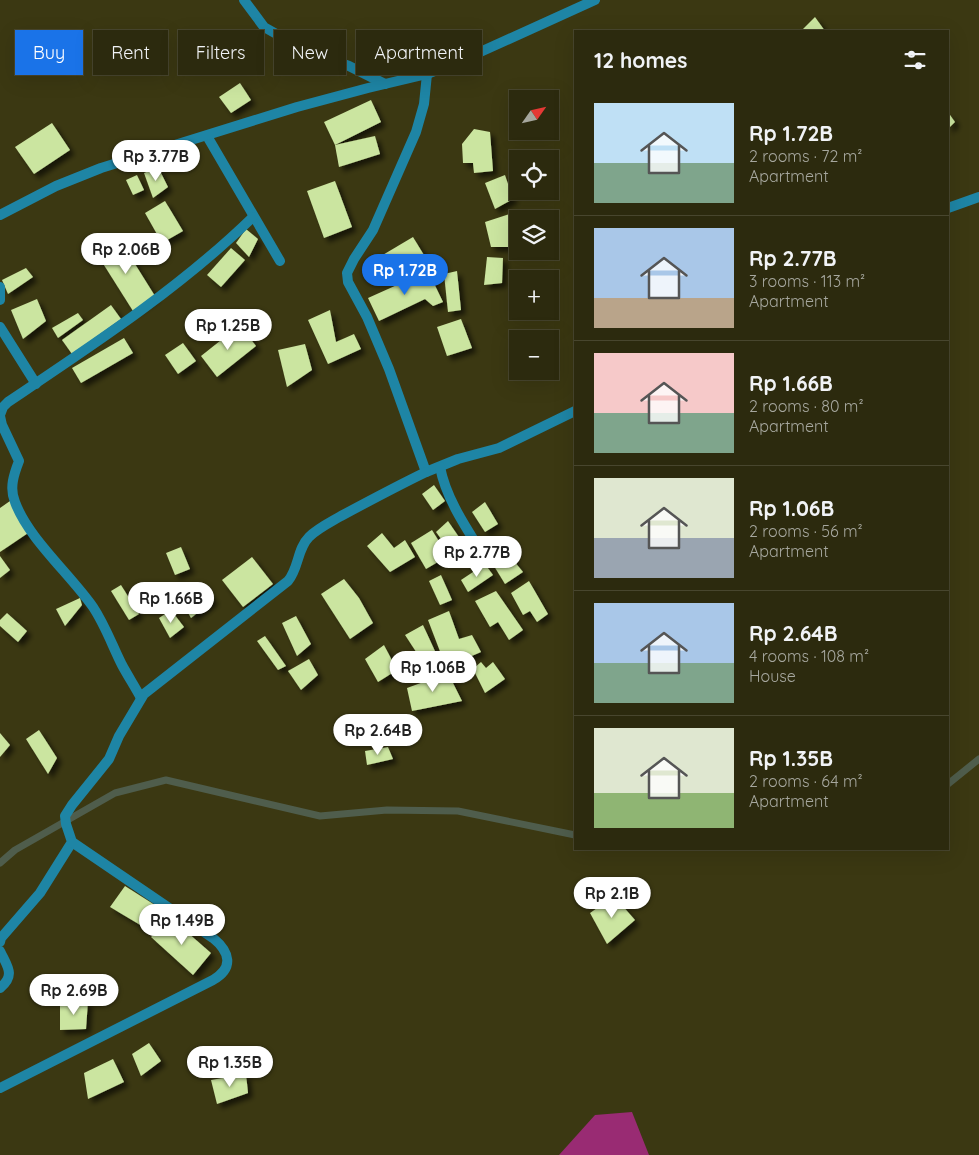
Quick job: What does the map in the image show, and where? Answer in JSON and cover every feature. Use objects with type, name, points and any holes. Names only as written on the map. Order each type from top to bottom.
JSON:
[{"type":"street","points":[[244,0],[264,27],[303,49],[349,66],[385,84]]},
{"type":"street","points":[[482,52],[595,0]]},
{"type":"street","points":[[0,215],[56,186],[101,168],[297,107],[423,75]]},
{"type":"street","points":[[426,472],[389,369],[367,317],[348,282],[347,273],[354,258],[373,230],[416,132],[424,104],[427,75]]},
{"type":"street","points":[[207,136],[280,261]]},
{"type":"street","points":[[949,208],[979,196]]},
{"type":"street","points":[[141,698],[122,665],[96,612],[26,522],[14,501],[12,483],[19,461],[2,425],[0,416],[3,407],[8,402],[167,291],[227,242],[253,217]]},
{"type":"street","points":[[0,287],[0,300]]},
{"type":"street","points":[[0,327],[36,384]]},
{"type":"street","points":[[0,1088],[214,980],[226,970],[228,960],[220,944],[72,842],[66,824],[65,816],[109,759],[144,694],[288,580],[293,575],[297,566],[303,545],[310,536],[324,526],[370,499],[426,472],[458,459],[499,448],[574,411]]},
{"type":"street","points":[[440,467],[442,481],[450,498],[482,553]]},
{"type":"street","points":[[0,942],[1,938],[40,893],[72,842]]},
{"type":"street","points":[[0,951],[10,974],[6,983],[0,988]]},
{"type":"shaded area","points":[[632,1112],[649,1155],[559,1155],[595,1115]]},
{"type":"building","points":[[815,17],[824,30],[802,30]]},
{"type":"building","points":[[240,83],[251,100],[231,113],[219,97]]},
{"type":"building","points":[[371,100],[381,122],[335,145],[324,122]]},
{"type":"building","points":[[949,113],[955,122],[949,128]]},
{"type":"building","points":[[52,123],[70,150],[34,174],[15,147]]},
{"type":"building","points":[[474,129],[490,132],[493,171],[474,173],[473,163],[463,163],[462,144]]},
{"type":"building","points":[[375,136],[380,154],[339,167],[335,145]]},
{"type":"building","points":[[158,167],[168,187],[153,198],[144,173]]},
{"type":"building","points":[[137,175],[144,190],[133,195],[126,180]]},
{"type":"building","points":[[505,175],[509,187],[509,200],[511,200],[495,209],[485,183]]},
{"type":"building","points":[[335,181],[352,227],[324,238],[307,191]]},
{"type":"building","points":[[165,201],[183,231],[162,243],[145,213]]},
{"type":"building","points":[[509,214],[509,247],[491,247],[485,222]]},
{"type":"building","points":[[246,229],[258,239],[249,257],[236,243]]},
{"type":"building","points":[[413,237],[430,265],[398,284],[381,256]]},
{"type":"building","points":[[120,240],[155,296],[133,311],[97,254]]},
{"type":"building","points":[[231,248],[245,260],[221,287],[207,275]]},
{"type":"building","points":[[487,257],[503,258],[502,283],[484,285]]},
{"type":"building","points":[[26,268],[33,277],[8,294],[2,280]]},
{"type":"building","points":[[428,271],[443,302],[433,306],[425,299],[379,321],[368,298]]},
{"type":"building","points":[[457,271],[461,310],[448,312],[444,274]]},
{"type":"building","points":[[37,299],[46,321],[23,339],[11,310]]},
{"type":"building","points":[[111,305],[121,319],[72,354],[62,340]]},
{"type":"building","points":[[330,310],[336,342],[354,334],[361,349],[328,364],[308,320]]},
{"type":"building","points":[[78,313],[83,320],[58,338],[52,328]]},
{"type":"building","points":[[461,319],[472,348],[447,356],[437,327]]},
{"type":"building","points":[[240,325],[256,346],[217,377],[201,356]]},
{"type":"building","points":[[124,338],[133,353],[81,383],[72,368]]},
{"type":"building","points":[[183,343],[196,361],[178,374],[165,355]]},
{"type":"building","points":[[305,344],[312,370],[287,387],[278,350]]},
{"type":"building","points":[[434,485],[445,501],[433,510],[422,494]]},
{"type":"building","points":[[10,501],[31,531],[0,552],[0,508]]},
{"type":"building","points":[[485,502],[498,524],[485,532],[472,512]]},
{"type":"building","points":[[448,521],[463,543],[450,551],[436,532]]},
{"type":"building","points":[[432,530],[448,556],[426,569],[411,543]]},
{"type":"building","points":[[382,533],[394,548],[405,540],[415,557],[390,572],[367,546]]},
{"type":"building","points":[[496,539],[523,572],[505,584],[483,548]]},
{"type":"building","points":[[181,547],[190,569],[175,575],[166,553]]},
{"type":"building","points":[[0,556],[10,570],[0,578]]},
{"type":"building","points":[[252,557],[273,584],[243,607],[222,580]]},
{"type":"building","points":[[485,564],[493,575],[468,592],[461,580]]},
{"type":"building","points":[[441,575],[452,600],[440,605],[429,581]]},
{"type":"building","points":[[344,579],[359,598],[373,623],[350,639],[321,594]]},
{"type":"building","points":[[529,581],[548,614],[537,622],[530,611],[523,615],[511,593]]},
{"type":"building","points":[[121,585],[139,614],[129,620],[111,591]]},
{"type":"building","points":[[202,586],[214,600],[191,618],[181,600]]},
{"type":"building","points":[[496,591],[523,630],[509,640],[498,622],[490,627],[475,601]]},
{"type":"building","points":[[80,598],[82,605],[65,626],[56,609]]},
{"type":"building","points":[[171,610],[184,627],[170,638],[159,618]]},
{"type":"building","points":[[449,611],[459,639],[472,635],[481,652],[446,667],[428,620]]},
{"type":"building","points":[[7,613],[27,631],[18,642],[0,626],[0,620]]},
{"type":"building","points":[[296,616],[311,644],[297,656],[282,623]]},
{"type":"building","points":[[423,625],[440,662],[428,670],[405,635]]},
{"type":"building","points":[[265,636],[286,666],[278,670],[257,641]]},
{"type":"building","points":[[384,645],[397,670],[378,682],[365,659]]},
{"type":"building","points":[[309,659],[318,675],[301,690],[288,671]]},
{"type":"building","points":[[481,662],[486,668],[493,662],[505,679],[485,693],[473,669]]},
{"type":"building","points":[[448,673],[462,701],[412,711],[407,688]]},
{"type":"building","points":[[39,730],[57,758],[48,774],[26,739]]},
{"type":"building","points":[[0,733],[10,745],[0,757]]},
{"type":"building","points":[[388,747],[393,759],[367,765],[365,751]]},
{"type":"building","points":[[125,886],[158,907],[147,929],[110,907]]},
{"type":"building","points":[[614,896],[635,920],[607,944],[590,913]]},
{"type":"building","points":[[171,918],[211,953],[193,975],[151,937]]},
{"type":"building","points":[[88,1001],[86,1029],[60,1030],[60,1005]]},
{"type":"building","points":[[149,1043],[161,1061],[141,1076],[132,1054]]},
{"type":"building","points":[[113,1059],[124,1082],[88,1099],[84,1073]]},
{"type":"building","points":[[246,1074],[248,1093],[217,1104],[211,1080]]},
{"type":"waterway","points":[[949,783],[979,759]]},
{"type":"waterway","points":[[0,863],[15,850],[115,793],[166,780],[320,816],[387,810],[458,811],[574,835]]}]
